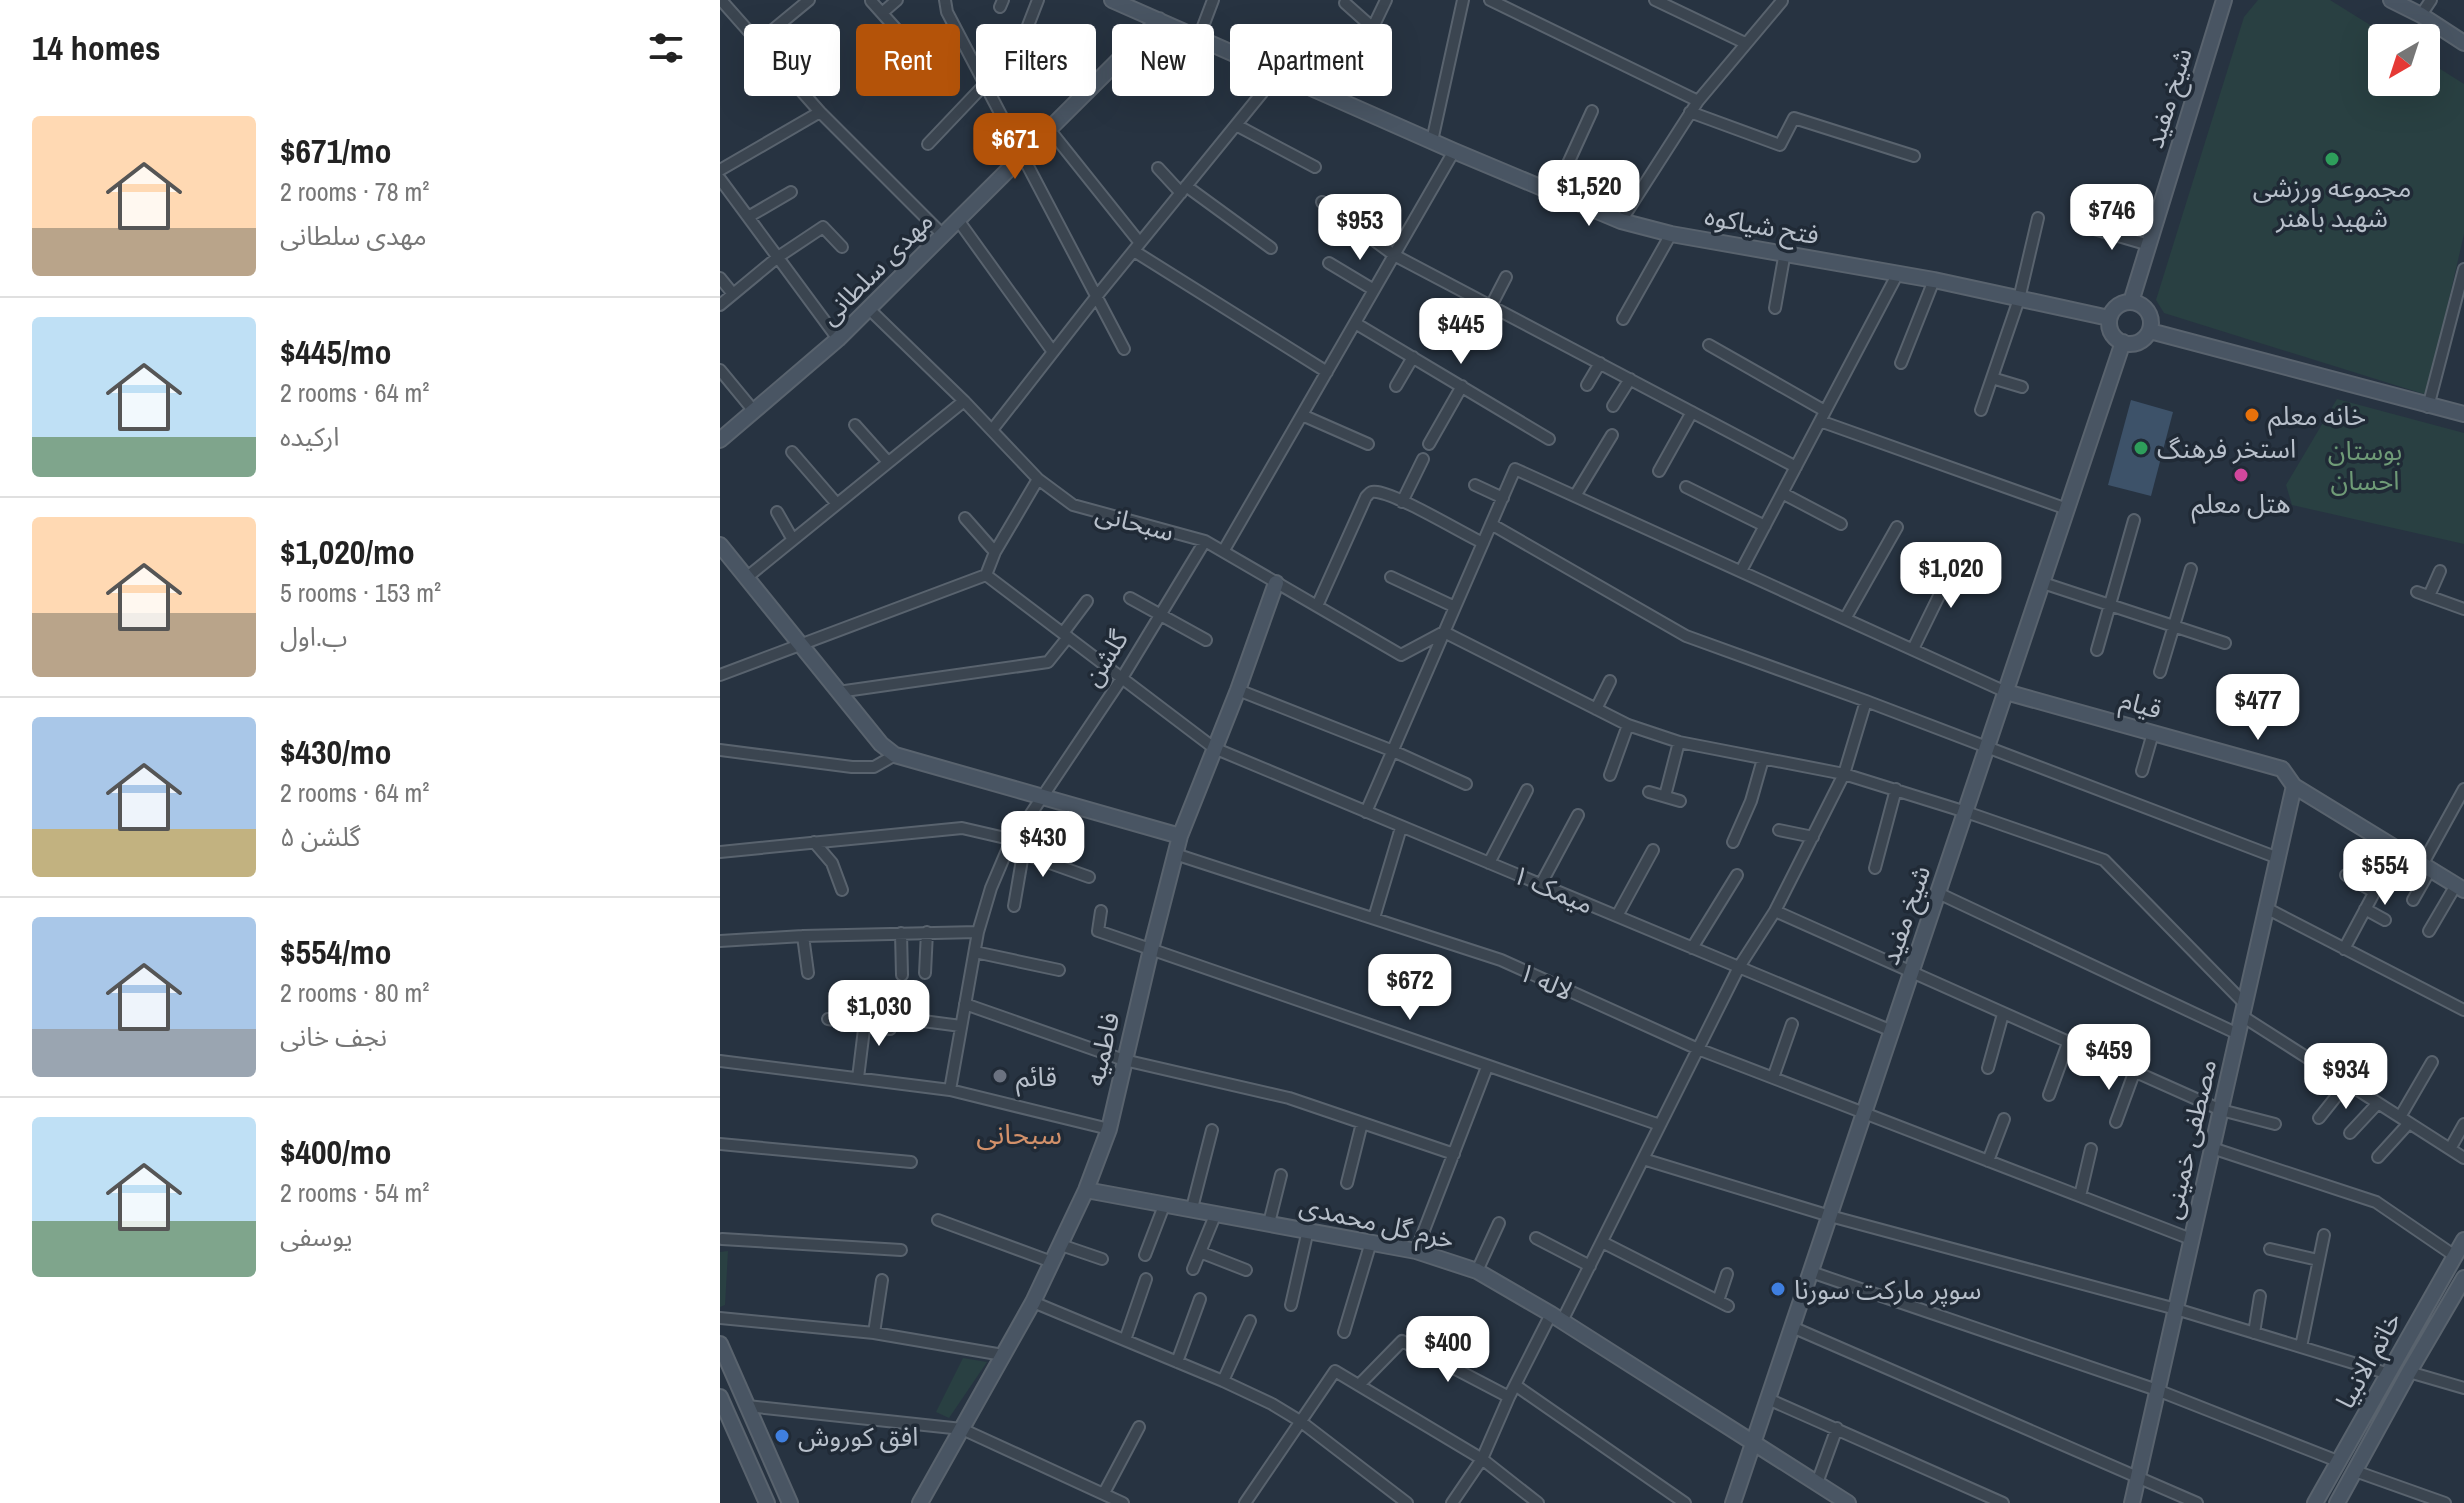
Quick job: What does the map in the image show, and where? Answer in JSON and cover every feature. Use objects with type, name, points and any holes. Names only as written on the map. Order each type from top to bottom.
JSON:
[{"type":"street","points":[[721,0],[744,26]]},
{"type":"street","points":[[780,24],[809,0]]},
{"type":"street","points":[[882,13],[897,0]]},
{"type":"street","points":[[945,0],[947,12],[976,67]]},
{"type":"street","points":[[1029,24],[1038,0]]},
{"type":"street","name":"فتح شیاکوه","points":[[1112,0],[1168,24]]},
{"type":"street","points":[[1204,24],[1213,0]]},
{"type":"street","points":[[1375,24],[1386,0]]},
{"type":"street","points":[[1432,141],[1463,0]]},
{"type":"street","points":[[1490,0],[1698,101]]},
{"type":"street","points":[[1655,0],[1745,43]]},
{"type":"street","name":"شیخ مفید","points":[[2131,302],[2224,0]]},
{"type":"street","points":[[2391,0],[2464,43]]},
{"type":"street","points":[[2409,0],[2421,15]]},
{"type":"street","points":[[2421,15],[2431,0]]},
{"type":"street","points":[[871,1],[892,24]]},
{"type":"street","points":[[1621,221],[1698,101],[1782,1]]},
{"type":"street","points":[[1345,3],[1369,24]]},
{"type":"street","name":"مهدی سلطانی","points":[[720,440],[838,339],[1159,20]]},
{"type":"street","points":[[928,144],[976,93]]},
{"type":"street","points":[[806,96],[943,235]]},
{"type":"street","points":[[991,96],[1124,349]]},
{"type":"street","points":[[992,430],[1260,96]]},
{"type":"street","name":"فتح شیاکوه","points":[[1334,96],[1454,151],[1621,221],[1671,234],[1934,280],[2109,318]]},
{"type":"street","points":[[1555,192],[1592,111]]},
{"type":"street","points":[[720,170],[820,112]]},
{"type":"street","points":[[1690,112],[1780,145],[1794,118],[1914,156]]},
{"type":"street","points":[[1236,125],[1315,167]]},
{"type":"street","points":[[1049,129],[1137,247],[1327,372]]},
{"type":"street","points":[[1224,550],[1454,151]]},
{"type":"street","points":[[1158,168],[1184,190],[1271,248]]},
{"type":"street","points":[[720,179],[838,339]]},
{"type":"street","points":[[748,217],[791,192]]},
{"type":"street","points":[[1322,202],[1394,255],[1796,467]]},
{"type":"street","points":[[1981,410],[2019,299],[2038,218]]},
{"type":"street","points":[[958,220],[1053,352]]},
{"type":"street","points":[[2084,226],[2149,245]]},
{"type":"street","points":[[720,305],[778,257],[823,227],[842,247]]},
{"type":"street","points":[[1623,319],[1671,234]]},
{"type":"street","points":[[1775,308],[1785,252]]},
{"type":"street","points":[[1329,263],[1374,290]]},
{"type":"street","points":[[1741,571],[1898,273]]},
{"type":"street","points":[[2428,407],[2463,274]]},
{"type":"street","points":[[1491,306],[1506,277]]},
{"type":"street","points":[[720,278],[733,294]]},
{"type":"street","points":[[1901,363],[1934,280]]},
{"type":"street","points":[[2131,302],[2148,311],[2150,331],[2139,342],[2123,342],[2111,331],[2109,318],[2120,304],[2131,302]]},
{"type":"street","name":"سبحانی","points":[[869,309],[964,401],[1038,479],[1073,505],[1205,541],[1401,655],[1444,632]]},
{"type":"street","points":[[1355,323],[1549,439]]},
{"type":"street","points":[[2150,331],[2428,407],[2464,414]]},
{"type":"street","name":"شیخ مفید","points":[[1733,1503],[2123,342]]},
{"type":"street","points":[[1709,345],[1823,416],[2067,509]]},
{"type":"street","points":[[1396,386],[1413,357]]},
{"type":"street","points":[[1587,385],[1600,363]]},
{"type":"street","points":[[720,370],[753,410]]},
{"type":"street","points":[[1992,378],[2022,387]]},
{"type":"street","points":[[1613,406],[1630,379]]},
{"type":"street","points":[[1429,444],[1462,386]]},
{"type":"street","points":[[746,578],[964,401]]},
{"type":"street","points":[[1659,471],[1692,412]]},
{"type":"street","points":[[1302,415],[1368,444]]},
{"type":"street","points":[[855,425],[888,462]]},
{"type":"street","points":[[1575,496],[1612,435]]},
{"type":"street","points":[[792,452],[837,504]]},
{"type":"street","points":[[1402,502],[1423,459]]},
{"type":"street","points":[[1366,812],[1515,469],[2006,692]]},
{"type":"street","points":[[720,675],[986,575],[995,552],[1038,479]]},
{"type":"street","points":[[1475,485],[1503,498]]},
{"type":"street","points":[[1686,487],[1765,526]]},
{"type":"street","points":[[1317,606],[1370,493],[1376,492],[1402,502],[1483,543]]},
{"type":"street","points":[[1782,493],[1841,524]]},
{"type":"street","points":[[777,512],[793,540]]},
{"type":"street","points":[[965,518],[995,552]]},
{"type":"street","points":[[2097,650],[2134,520]]},
{"type":"street","points":[[1491,524],[1686,636],[2278,858]]},
{"type":"street","points":[[1845,619],[1897,527]]},
{"type":"street","name":"گلشن","points":[[950,1090],[978,932],[991,888],[1011,844],[1122,678],[1205,541]]},
{"type":"street","points":[[720,545],[881,744],[895,755],[1180,836]]},
{"type":"street","points":[[1913,649],[1958,557]]},
{"type":"street","points":[[2160,672],[2191,569]]},
{"type":"street","points":[[2429,596],[2440,571]]},
{"type":"street","name":"میمک ۱","points":[[986,575],[1214,748],[1892,1031]]},
{"type":"street","points":[[1391,577],[1455,607]]},
{"type":"street","name":"فاطمیه","points":[[920,1503],[1033,1302],[1086,1190],[1109,1129],[1180,836],[1238,690],[1276,583]]},
{"type":"street","points":[[2043,583],[2225,643]]},
{"type":"street","points":[[2417,592],[2464,609]]},
{"type":"street","points":[[1130,598],[1206,640]]},
{"type":"street","points":[[838,692],[1048,662],[1087,601]]},
{"type":"street","points":[[1444,632],[1628,725],[1679,742],[1844,774],[2104,860],[2243,1010],[2352,1086],[2464,1158]]},
{"type":"street","points":[[1596,709],[1610,681]]},
{"type":"street","points":[[1238,690],[1393,751],[1466,784]]},
{"type":"street","name":"قیام","points":[[2006,692],[2282,769],[2294,786],[2460,887]]},
{"type":"street","points":[[1452,1503],[1482,1459],[1515,1385],[1590,1266],[1739,967],[1775,911],[1844,774],[1866,701]]},
{"type":"street","points":[[1610,775],[1628,725]]},
{"type":"street","points":[[2142,771],[2153,733]]},
{"type":"street","points":[[1665,796],[1679,742]]},
{"type":"street","points":[[720,750],[852,767],[874,767],[895,755]]},
{"type":"street","points":[[1733,842],[1751,801],[1763,759]]},
{"type":"street","name":"مصطفی خمینی","points":[[2132,1503],[2294,786]]},
{"type":"street","points":[[1875,868],[1896,789]]},
{"type":"street","points":[[2413,900],[2464,789]]},
{"type":"street","points":[[1489,863],[1527,790]]},
{"type":"street","points":[[1649,792],[1680,801]]},
{"type":"street","points":[[1541,884],[1578,815]]},
{"type":"street","points":[[720,852],[962,828],[1011,844],[1023,854],[1089,877]]},
{"type":"street","points":[[1779,830],[1813,837]]},
{"type":"street","points":[[1374,918],[1400,831]]},
{"type":"street","points":[[814,842],[832,863],[842,890]]},
{"type":"street","points":[[1617,916],[1653,850]]},
{"type":"street","points":[[2344,949],[2397,850]]},
{"type":"street","points":[[1014,906],[1023,854]]},
{"type":"street","name":"لاله ۱","points":[[1175,854],[1501,960],[1698,1049],[2191,1239]]},
{"type":"street","points":[[1692,948],[1737,875]]},
{"type":"street","points":[[2346,875],[2374,892]]},
{"type":"street","points":[[2429,931],[2460,887]]},
{"type":"street","points":[[1938,893],[2238,1034]]},
{"type":"street","points":[[2266,908],[2464,1010]]},
{"type":"street","points":[[2365,909],[2385,920]]},
{"type":"street","points":[[1101,911],[1098,931],[1660,1125]]},
{"type":"street","points":[[1775,911],[2134,1073],[2221,1110],[2275,1124]]},
{"type":"street","points":[[925,973],[927,932]]},
{"type":"street","points":[[720,941],[978,932]]},
{"type":"street","points":[[901,933],[902,975]]},
{"type":"street","points":[[803,936],[808,973]]},
{"type":"street","points":[[975,952],[1059,970]]},
{"type":"street","points":[[965,1004],[1124,1060],[1289,1098],[1454,1154]]},
{"type":"street","points":[[1988,1068],[2003,1014]]},
{"type":"street","points":[[828,1019],[865,1019],[890,1029]]},
{"type":"street","points":[[858,1078],[865,1019]]},
{"type":"street","points":[[923,1021],[961,1026]]},
{"type":"street","points":[[1773,1078],[1792,1024]]},
{"type":"street","points":[[2049,1095],[2068,1043]]},
{"type":"street","points":[[2319,1118],[2352,1086],[2378,1052]]},
{"type":"street","points":[[720,1061],[950,1090],[1109,1129]]},
{"type":"street","points":[[2378,1157],[2404,1120],[2432,1062]]},
{"type":"street","points":[[1416,1251],[1487,1067]]},
{"type":"street","points":[[2116,1122],[2134,1073]]},
{"type":"street","points":[[2350,1133],[2378,1103]]},
{"type":"street","points":[[1988,1161],[2004,1119]]},
{"type":"street","points":[[1347,1183],[1362,1123]]},
{"type":"street","points":[[2450,1149],[2464,1124]]},
{"type":"street","points":[[1192,1208],[1212,1130]]},
{"type":"street","points":[[720,1144],[911,1162]]},
{"type":"street","points":[[2212,1148],[2376,1202],[2455,1256]]},
{"type":"street","points":[[2080,1196],[2091,1149]]},
{"type":"street","points":[[1643,1159],[1830,1216],[2176,1309],[2386,1373]]},
{"type":"street","points":[[1269,1223],[1281,1175]]},
{"type":"street","name":"خرم گل محمدی","points":[[1086,1190],[1416,1251],[1477,1271],[1557,1318],[1848,1503]]},
{"type":"street","points":[[1145,1255],[1165,1203]]},
{"type":"street","points":[[1193,1269],[1216,1213]]},
{"type":"street","points":[[938,1220],[1052,1262]]},
{"type":"street","points":[[1477,1271],[1499,1223]]},
{"type":"street","points":[[1291,1305],[1308,1230]]},
{"type":"street","points":[[2301,1347],[2324,1235]]},
{"type":"street","points":[[721,1237],[901,1250]]},
{"type":"street","points":[[1536,1238],[1590,1266]]},
{"type":"street","name":"خاتم الانبیا","points":[[2315,1503],[2464,1240]]},
{"type":"street","points":[[1344,1332],[1371,1242]]},
{"type":"street","points":[[1602,1242],[1723,1303],[1727,1274]]},
{"type":"street","points":[[1061,1245],[1102,1259]]},
{"type":"street","points":[[2270,1249],[2318,1260]]},
{"type":"street","points":[[1200,1252],[1246,1270]]},
{"type":"street","points":[[1811,1272],[2157,1390],[2340,1462]]},
{"type":"street","name":"خاتم الانبیا","points":[[2337,1503],[2464,1278]]},
{"type":"street","points":[[1125,1340],[1146,1279]]},
{"type":"street","points":[[874,1333],[882,1280]]},
{"type":"street","points":[[2254,1333],[2260,1296]]},
{"type":"street","points":[[1177,1362],[1200,1299]]},
{"type":"street","points":[[1033,1302],[1272,1404],[1300,1421],[1407,1503]]},
{"type":"street","points":[[720,1318],[874,1333],[1003,1355]]},
{"type":"street","points":[[1223,1381],[1250,1321]]},
{"type":"street","points":[[1792,1327],[2197,1503]]},
{"type":"street","points":[[1360,1384],[1402,1341],[1509,1397]]},
{"type":"street","points":[[720,1344],[790,1503]]},
{"type":"street","points":[[1245,1503],[1335,1371],[1482,1459],[1538,1503]]},
{"type":"street","points":[[2409,1372],[2464,1388]]},
{"type":"street","points":[[1515,1385],[1685,1503]]},
{"type":"street","points":[[720,1397],[725,1423],[767,1503]]},
{"type":"street","points":[[1768,1399],[2003,1503]]},
{"type":"street","points":[[747,1406],[962,1429],[1123,1503]]},
{"type":"street","points":[[1104,1493],[1139,1427]]},
{"type":"street","points":[[1817,1483],[1837,1428]]},
{"type":"street","points":[[2355,1471],[2445,1503]]},
{"type":"green space","name":"مجموعه ورزشی شهید باهنر","points":[[2258,0],[2330,0],[2369,24],[2368,96],[2440,96],[2440,69],[2464,84],[2464,234],[2427,395],[2164,313],[2156,300],[2244,17]]},
{"type":"green space","name":"بوستان احسان","points":[[2337,399],[2464,433],[2464,544],[2292,505],[2286,485]]},
{"type":"green space","points":[[728,1251],[725,1305],[720,1307],[720,1252]]},
{"type":"green space","points":[[963,1358],[987,1362],[949,1418],[936,1412]]},
{"type":"water","name":"استخر فرهنگ","points":[[2131,400],[2173,412],[2151,496],[2108,485]]},
{"type":"place","name":"مجموعه ورزشی شهید باهنر","points":[[2332,159]]},
{"type":"place","name":"خانه معلم","points":[[2252,415]]},
{"type":"place","name":"استخر فرهنگ","points":[[2141,448]]},
{"type":"place","name":"هتل معلم","points":[[2241,475]]},
{"type":"place","name":"قائم","points":[[1000,1076]]},
{"type":"place","name":"سوپر مارکت سورنا","points":[[1778,1289]]},
{"type":"place","name":"افق کوروش","points":[[782,1436]]},
{"type":"district","name":"سبحانی","points":[[1019,1134]]}]
